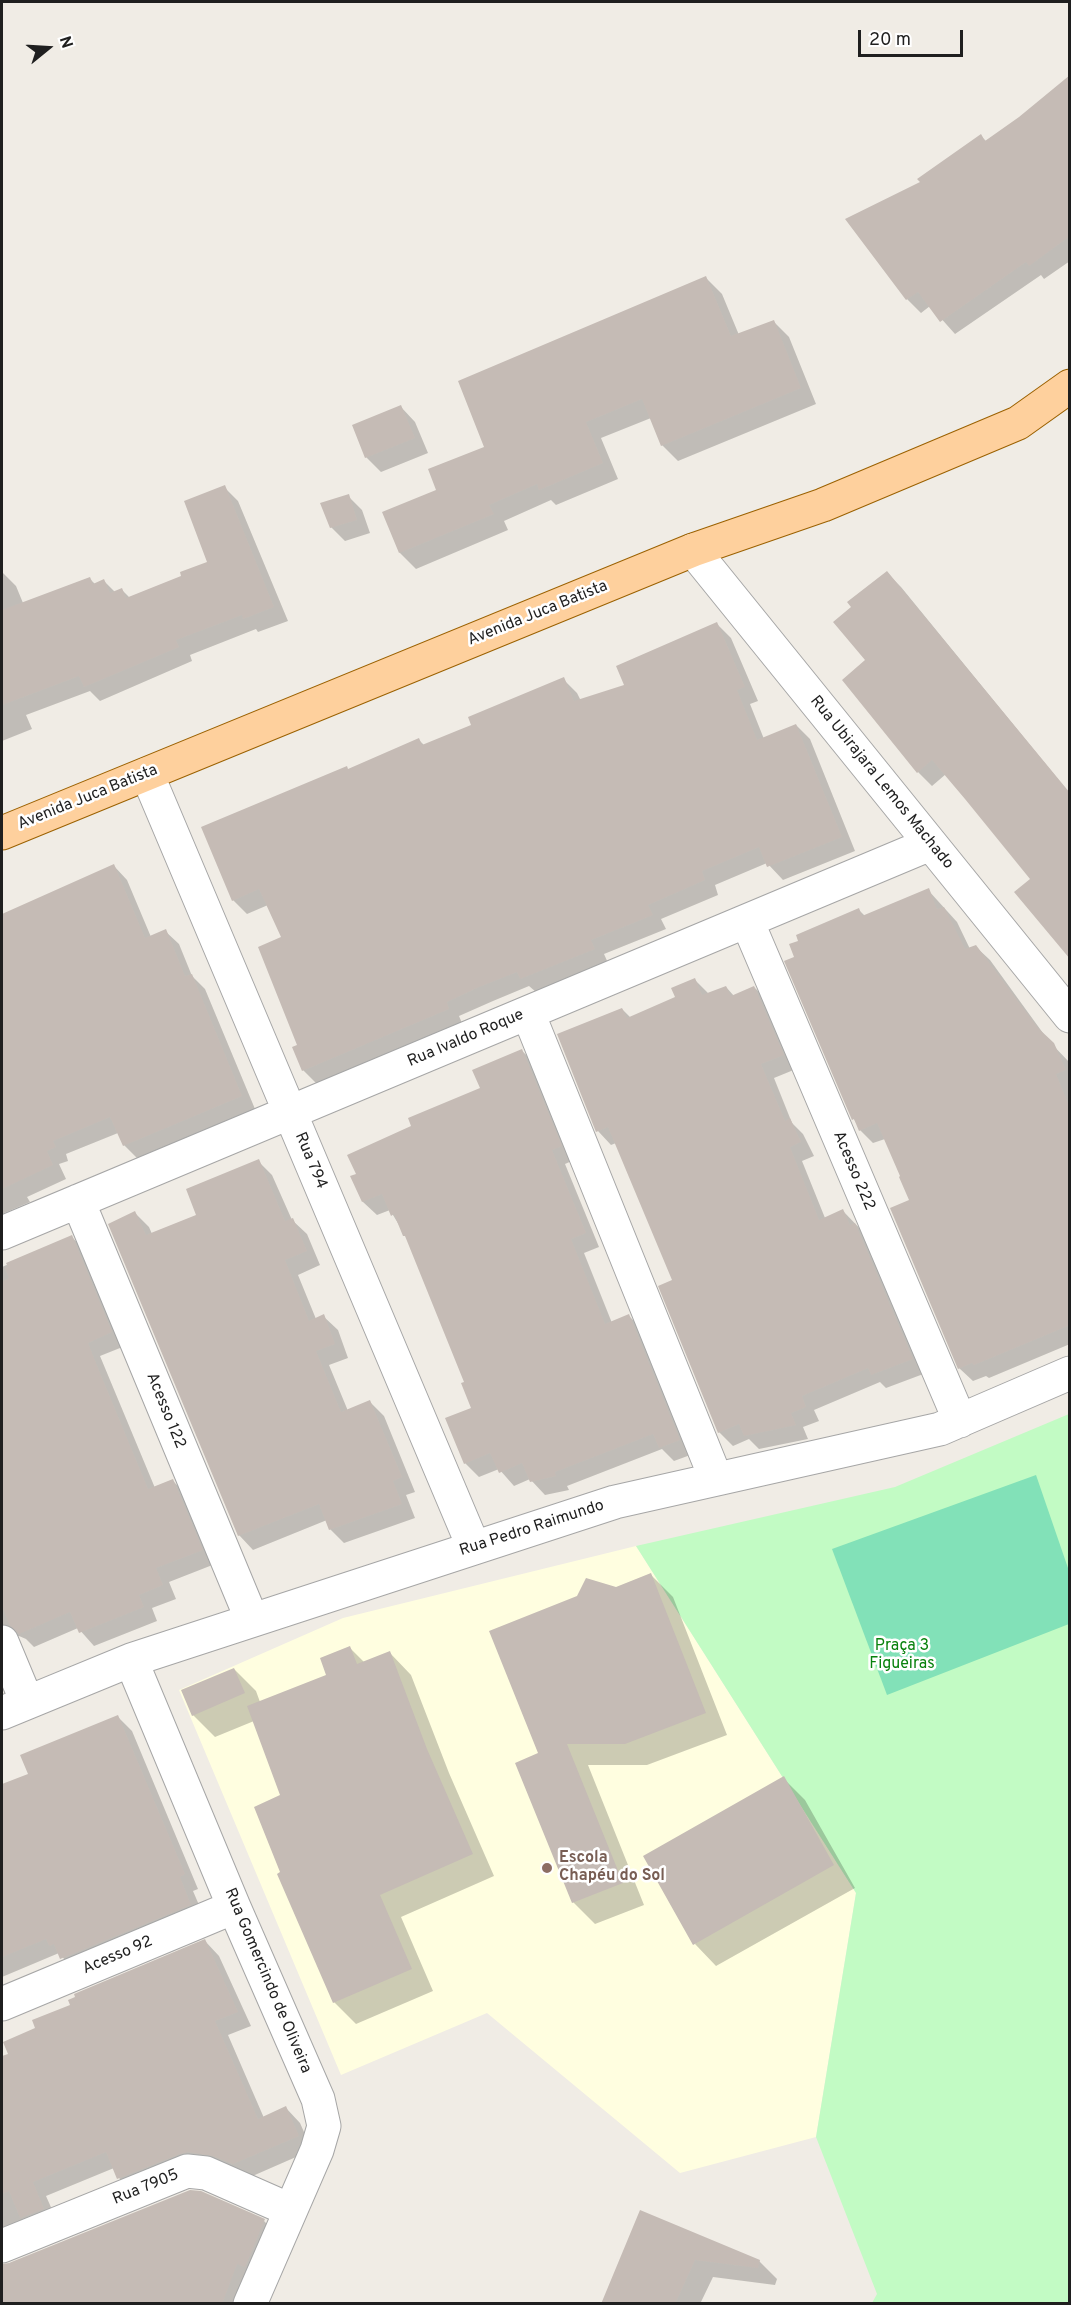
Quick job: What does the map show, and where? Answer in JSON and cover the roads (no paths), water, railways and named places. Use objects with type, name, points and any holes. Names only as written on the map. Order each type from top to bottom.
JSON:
[{"type":"main road","name":"Avenida Juca Batista","points":[[2,833],[693,550],[823,506],[1018,423],[1070,386]]},
{"type":"street","name":"Rua Ubirajara Lemos Machado","points":[[693,550],[1070,1016]]},
{"type":"street","name":"Rua 794","points":[[147,774],[474,1548]]},
{"type":"street","name":"Rua Ivaldo Roque","points":[[2,1233],[930,844]]},
{"type":"street","name":"Acesso 222","points":[[747,921],[960,1421]]},
{"type":"street","points":[[528,1013],[716,1479]]},
{"type":"street","name":"Acesso 122","points":[[78,1201],[252,1620]]},
{"type":"street","name":"Rua Pedro Raimundo","points":[[14,1707],[131,1660],[615,1502],[940,1429],[1070,1373]]},
{"type":"street","points":[[2,1642],[14,1707]]},
{"type":"street","name":"Rua Gomercindo de Oliveira","points":[[131,1660],[234,1907],[318,2099],[324,2126],[317,2151],[250,2304]]},
{"type":"street","name":"Acesso 92","points":[[2,2004],[234,1907]]},
{"type":"street","name":"Rua 7905","points":[[2,2246],[188,2171],[207,2173],[290,2210]]},
{"type":"place","name":"Escola Chapéu do Sol","points":[[547,1868]]},
{"type":"park label","name":"Praça 3 Figueiras","points":[[902,1656]]}]
